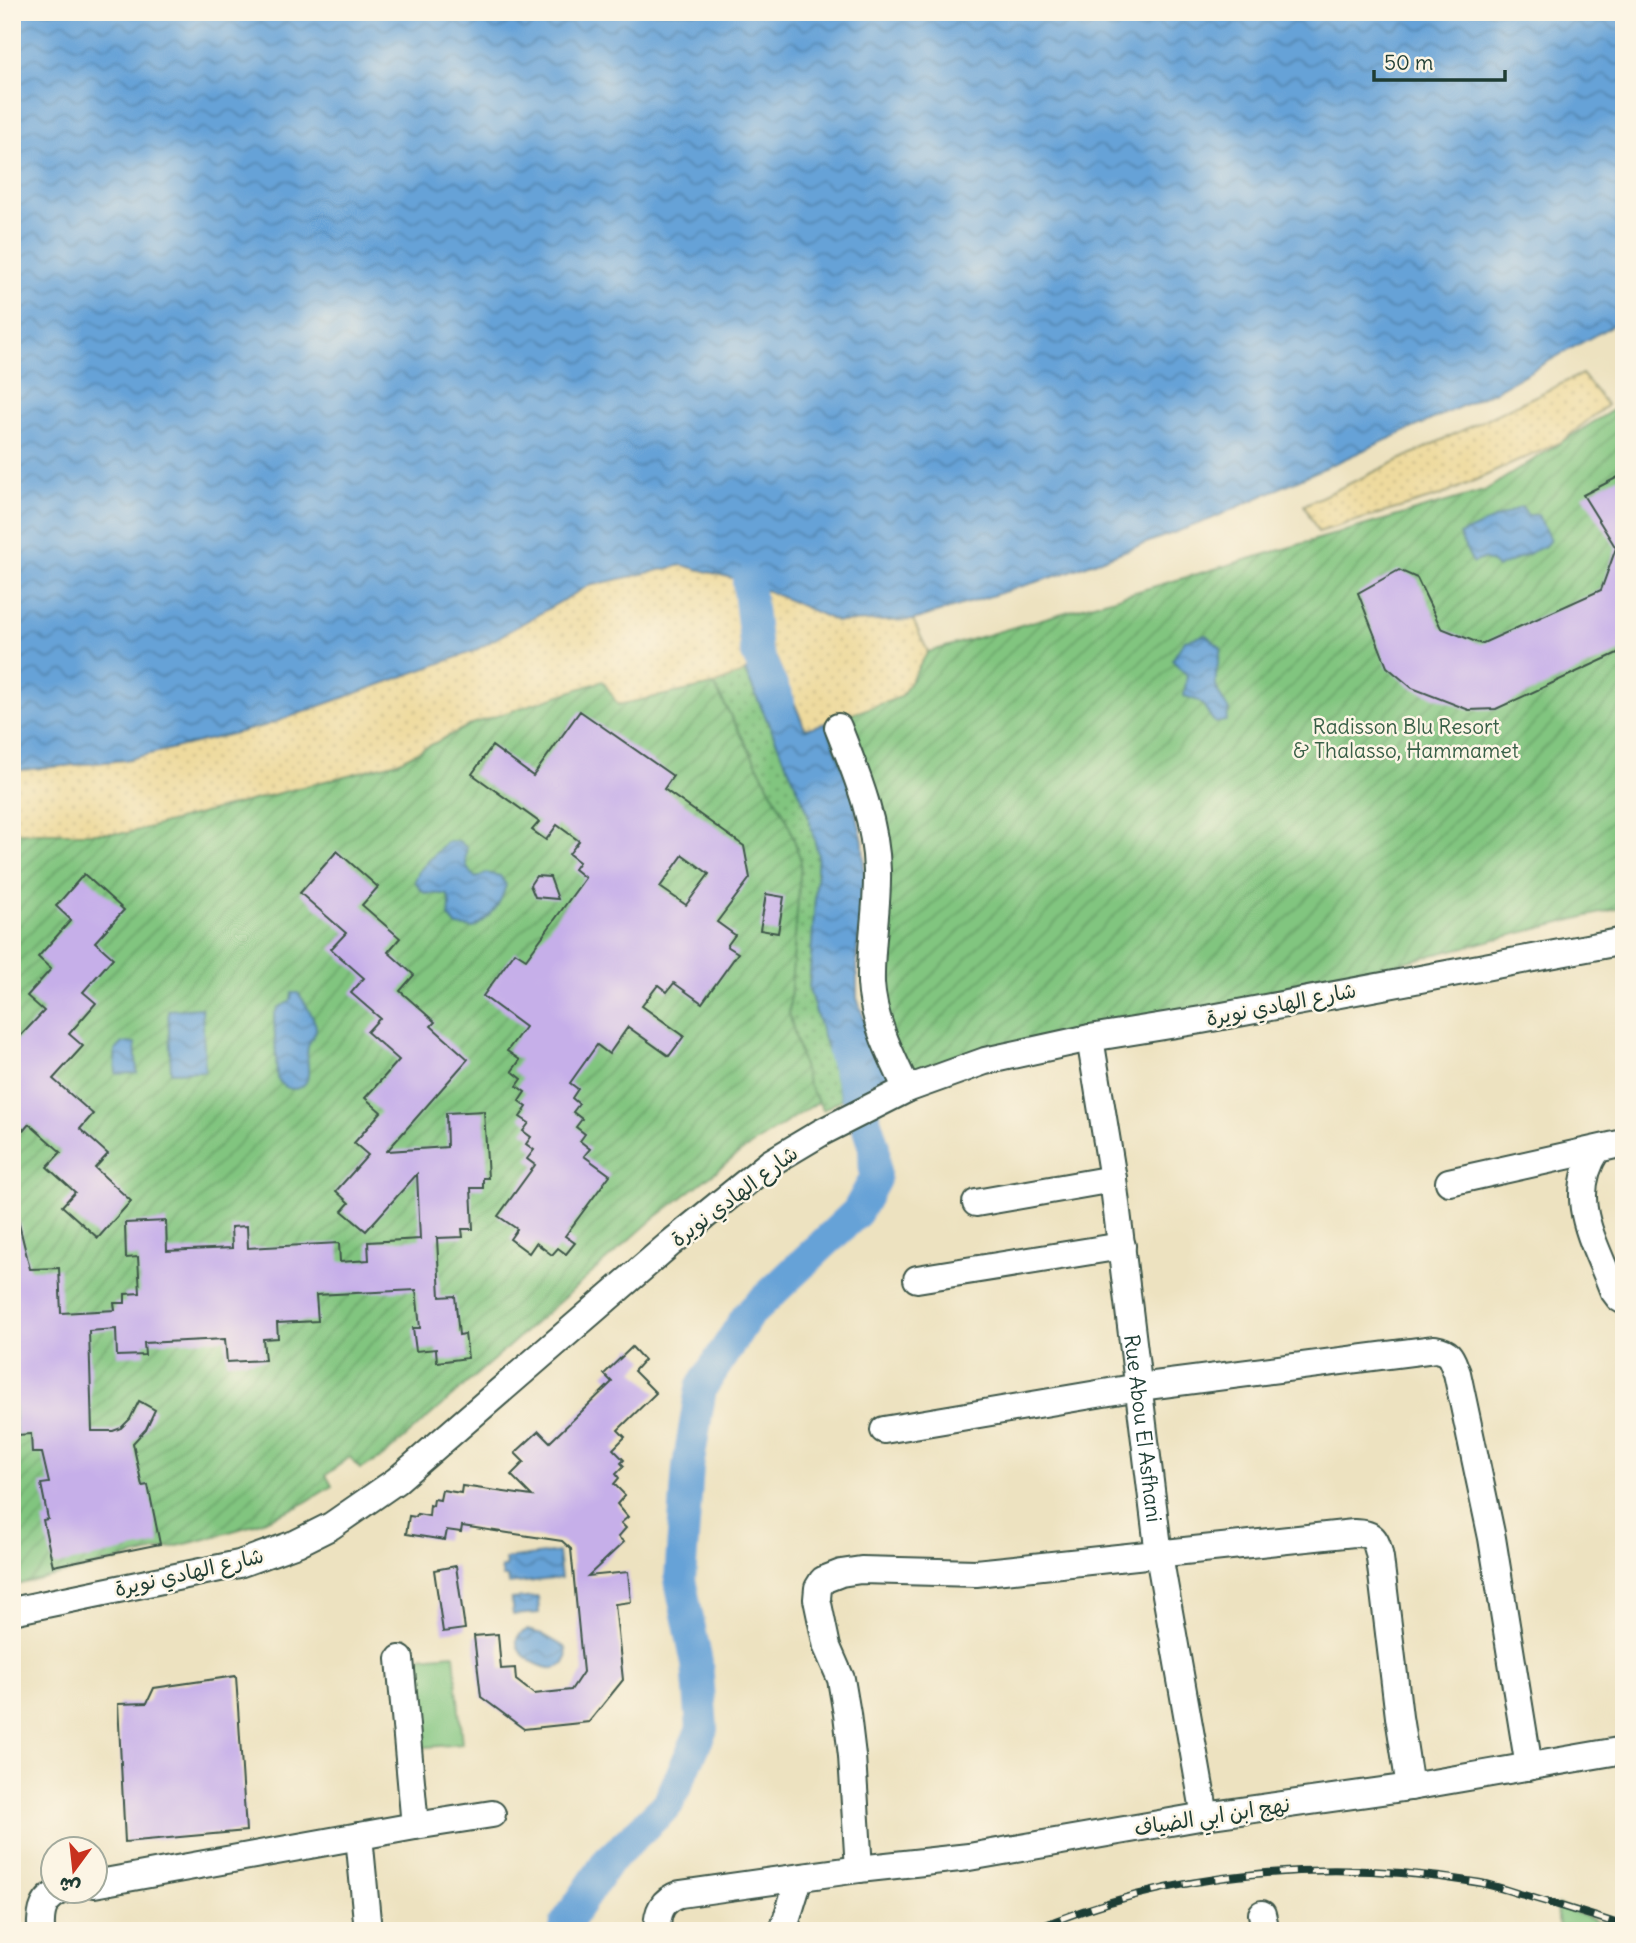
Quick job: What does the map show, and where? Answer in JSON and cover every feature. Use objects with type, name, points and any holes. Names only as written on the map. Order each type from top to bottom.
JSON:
[{"type":"street","points":[[838,727],[865,800],[875,852],[877,871],[871,985],[875,1010],[902,1091]]},
{"type":"street","name":"شارع الهادي نويرة","points":[[12,1611],[239,1564],[298,1543],[331,1526],[396,1481],[671,1243],[771,1163],[822,1132],[902,1091],[985,1061],[1090,1038],[1201,1020],[1624,941]]},
{"type":"street","name":"Rue Abou El Asfhani","points":[[1090,1038],[1122,1246],[1159,1555],[1205,1815]]},
{"type":"street","points":[[1450,1182],[1624,1143]]},
{"type":"street","points":[[1597,1150],[1584,1178],[1583,1210],[1613,1290],[1624,1301]]},
{"type":"street","points":[[976,1203],[1113,1179]]},
{"type":"street","points":[[917,1279],[1122,1246]]},
{"type":"street","points":[[884,1430],[1139,1387],[1435,1349],[1445,1351],[1457,1373],[1492,1538],[1530,1767]]},
{"type":"street","points":[[859,1869],[848,1714],[841,1679],[827,1647],[817,1599],[818,1588],[823,1580],[841,1573],[861,1570],[976,1573],[1354,1533],[1371,1535],[1377,1543],[1380,1558],[1410,1787]]},
{"type":"street","points":[[400,1659],[415,1826]]},
{"type":"street","name":"نهج ابن ابي الضياف","points":[[657,1931],[662,1906],[669,1898],[680,1894],[969,1857],[1205,1815],[1410,1787],[1624,1750]]},
{"type":"street","points":[[108,1881],[492,1814]]},
{"type":"street","points":[[359,1836],[369,1931]]},
{"type":"street","points":[[783,1931],[799,1879]]},
{"type":"street","points":[[41,1931],[45,1904]]},
{"type":"green space","name":"Radisson Blu Resort & Thalasso, Hammamet","points":[[1624,403],[1624,907],[911,1086],[882,1040],[871,842],[826,723],[901,697],[928,652],[1484,491]]},
{"type":"green space","points":[[745,671],[806,807],[818,854],[809,989],[842,1099],[823,1110],[807,1083],[789,1013],[794,942],[788,822],[714,685]]},
{"type":"green space","points":[[603,681],[618,705],[714,685],[788,822],[801,861],[789,1013],[807,1082],[818,1102],[744,1150],[652,1220],[383,1457],[360,1469],[350,1457],[326,1475],[332,1486],[299,1506],[250,1526],[12,1586],[12,833],[128,833],[398,762],[472,724]]},
{"type":"green space","points":[[454,1654],[462,1744],[415,1748],[407,1658]]},
{"type":"green space","points":[[1557,1905],[1619,1931],[1559,1931]]},
{"type":"sand","points":[[1582,374],[1607,405],[1561,442],[1440,496],[1318,532],[1304,505]]},
{"type":"sand","points":[[682,565],[748,582],[838,622],[913,620],[928,652],[901,697],[805,729],[776,658],[714,685],[617,705],[472,724],[398,762],[128,833],[12,833],[12,771],[125,760],[264,726],[474,651],[588,586]]},
{"type":"water","points":[[12,12],[1624,12],[1624,319],[1493,392],[1211,519],[1062,574],[913,620],[838,622],[748,582],[682,565],[588,586],[474,651],[264,726],[125,760],[12,771]]},
{"type":"water","points":[[1521,507],[1528,515],[1538,515],[1550,540],[1545,546],[1497,568],[1492,562],[1483,559],[1473,563],[1459,535]]},
{"type":"water","points":[[1206,635],[1221,648],[1216,686],[1229,710],[1226,721],[1215,723],[1201,703],[1184,696],[1187,675],[1172,660],[1185,640]]},
{"type":"water","points":[[776,658],[805,729],[826,723],[853,797],[863,842],[865,891],[857,951],[857,998],[873,1044],[891,1076],[842,1099],[809,989],[818,854],[806,807],[745,671]]},
{"type":"water","points":[[459,841],[467,848],[466,864],[472,875],[476,878],[486,873],[500,876],[506,885],[494,910],[474,928],[457,926],[449,917],[448,895],[425,893],[415,881],[419,871],[446,842]]},
{"type":"water","points":[[292,993],[298,993],[316,1027],[307,1053],[308,1078],[302,1087],[295,1089],[284,1086],[277,1079],[274,1016],[278,1008],[289,1002]]},
{"type":"water","points":[[202,1008],[205,1071],[171,1072],[168,1010]]},
{"type":"water","points":[[123,1043],[135,1043],[137,1073],[116,1074],[115,1051]]},
{"type":"water","points":[[558,1552],[561,1578],[509,1584],[508,1577],[503,1577],[501,1568],[506,1567],[505,1559]]},
{"type":"water","points":[[538,1597],[539,1613],[513,1615],[511,1599]]},
{"type":"water","points":[[527,1630],[542,1634],[566,1648],[565,1661],[558,1667],[547,1667],[524,1656],[518,1647],[518,1638]]},
{"type":"building","name":"Radisson Blu Resort & Thalasso, Hammamet","points":[[1624,474],[1624,650],[1496,709],[1469,710],[1412,688],[1387,667],[1358,593],[1399,570],[1417,578],[1441,628],[1481,644],[1601,590],[1616,548],[1583,495]]},
{"type":"building","points":[[580,711],[673,776],[664,789],[744,846],[750,878],[717,922],[735,935],[727,946],[738,953],[702,1003],[674,983],[667,992],[658,985],[642,1006],[684,1036],[669,1056],[628,1027],[609,1054],[597,1045],[570,1083],[578,1089],[572,1098],[579,1104],[573,1112],[582,1119],[576,1127],[585,1134],[580,1141],[590,1149],[584,1156],[610,1175],[565,1236],[575,1243],[566,1254],[558,1248],[552,1255],[536,1243],[529,1253],[510,1239],[517,1229],[498,1216],[535,1165],[527,1159],[534,1150],[526,1144],[531,1137],[523,1131],[529,1123],[520,1117],[527,1107],[519,1101],[525,1092],[517,1086],[522,1079],[512,1071],[520,1060],[507,1051],[525,1027],[483,996],[515,952],[526,959],[585,878],[574,869],[579,862],[569,854],[579,841],[557,825],[546,840],[532,830],[539,822],[472,774],[492,746],[533,776]],"holes":[[[683,855],[709,874],[686,905],[660,887]]]},
{"type":"building","points":[[337,851],[378,887],[362,905],[400,938],[388,952],[414,975],[400,991],[435,1022],[431,1026],[468,1059],[387,1151],[447,1147],[446,1113],[484,1111],[488,1178],[483,1178],[483,1188],[471,1188],[473,1229],[462,1229],[463,1237],[437,1238],[440,1297],[455,1296],[459,1335],[465,1334],[468,1358],[437,1362],[436,1349],[416,1351],[413,1328],[420,1328],[416,1290],[316,1295],[318,1321],[277,1323],[278,1338],[263,1339],[265,1360],[227,1362],[225,1339],[144,1343],[145,1355],[117,1356],[116,1329],[89,1331],[92,1431],[113,1431],[121,1428],[130,1419],[139,1401],[155,1410],[146,1429],[133,1443],[142,1486],[148,1485],[160,1544],[53,1566],[43,1520],[48,1519],[41,1484],[49,1483],[42,1453],[32,1453],[31,1434],[17,1435],[12,1354],[12,1221],[18,1220],[30,1269],[59,1268],[61,1313],[115,1310],[114,1303],[125,1303],[125,1294],[140,1293],[138,1257],[126,1258],[125,1223],[166,1221],[167,1251],[232,1248],[231,1227],[247,1226],[248,1248],[339,1243],[340,1262],[369,1260],[368,1242],[420,1239],[417,1174],[366,1231],[342,1211],[349,1203],[336,1191],[368,1155],[354,1143],[381,1112],[365,1098],[399,1060],[367,1032],[380,1018],[351,993],[364,978],[331,949],[346,933],[300,893]]},
{"type":"building","points":[[84,874],[124,910],[95,942],[113,958],[83,992],[96,1003],[69,1034],[83,1046],[53,1079],[93,1114],[80,1129],[108,1154],[95,1168],[131,1201],[98,1238],[62,1206],[75,1192],[47,1167],[61,1152],[29,1124],[24,1130],[12,1120],[12,1045],[44,1011],[27,996],[51,969],[38,957],[71,920],[56,906]]},
{"type":"building","points":[[536,876],[550,877],[558,899],[535,897],[530,885]]},
{"type":"building","points":[[766,894],[784,897],[778,933],[760,930]]},
{"type":"building","points":[[632,1347],[644,1360],[634,1371],[656,1393],[618,1430],[625,1437],[613,1449],[624,1460],[621,1463],[624,1466],[616,1474],[619,1478],[614,1484],[625,1495],[617,1504],[628,1517],[621,1523],[626,1528],[618,1537],[624,1542],[588,1576],[628,1572],[631,1602],[615,1604],[623,1680],[589,1722],[524,1729],[481,1697],[474,1636],[498,1634],[501,1669],[515,1668],[516,1680],[534,1694],[571,1690],[583,1672],[571,1549],[562,1541],[462,1526],[461,1532],[447,1530],[445,1540],[406,1534],[409,1516],[429,1516],[430,1505],[433,1506],[434,1499],[440,1500],[442,1490],[461,1493],[462,1486],[532,1496],[511,1475],[524,1462],[515,1453],[539,1431],[550,1442],[612,1382],[604,1374]]},
{"type":"building","points":[[456,1566],[465,1629],[443,1632],[434,1570]]},
{"type":"building","points":[[236,1676],[246,1831],[125,1842],[118,1704],[147,1703],[154,1688]]},
{"type":"waterway","points":[[748,582],[756,651],[779,702]]},
{"type":"waterway","points":[[565,1931],[566,1923],[608,1861],[668,1804],[702,1729],[697,1663],[680,1580],[688,1467],[701,1388],[748,1315],[857,1212],[875,1179],[874,1147],[843,1051]]},
{"type":"railway","points":[[1031,1931],[1084,1910],[1139,1894],[1252,1874],[1310,1871],[1367,1871],[1481,1883],[1624,1926]]}]
